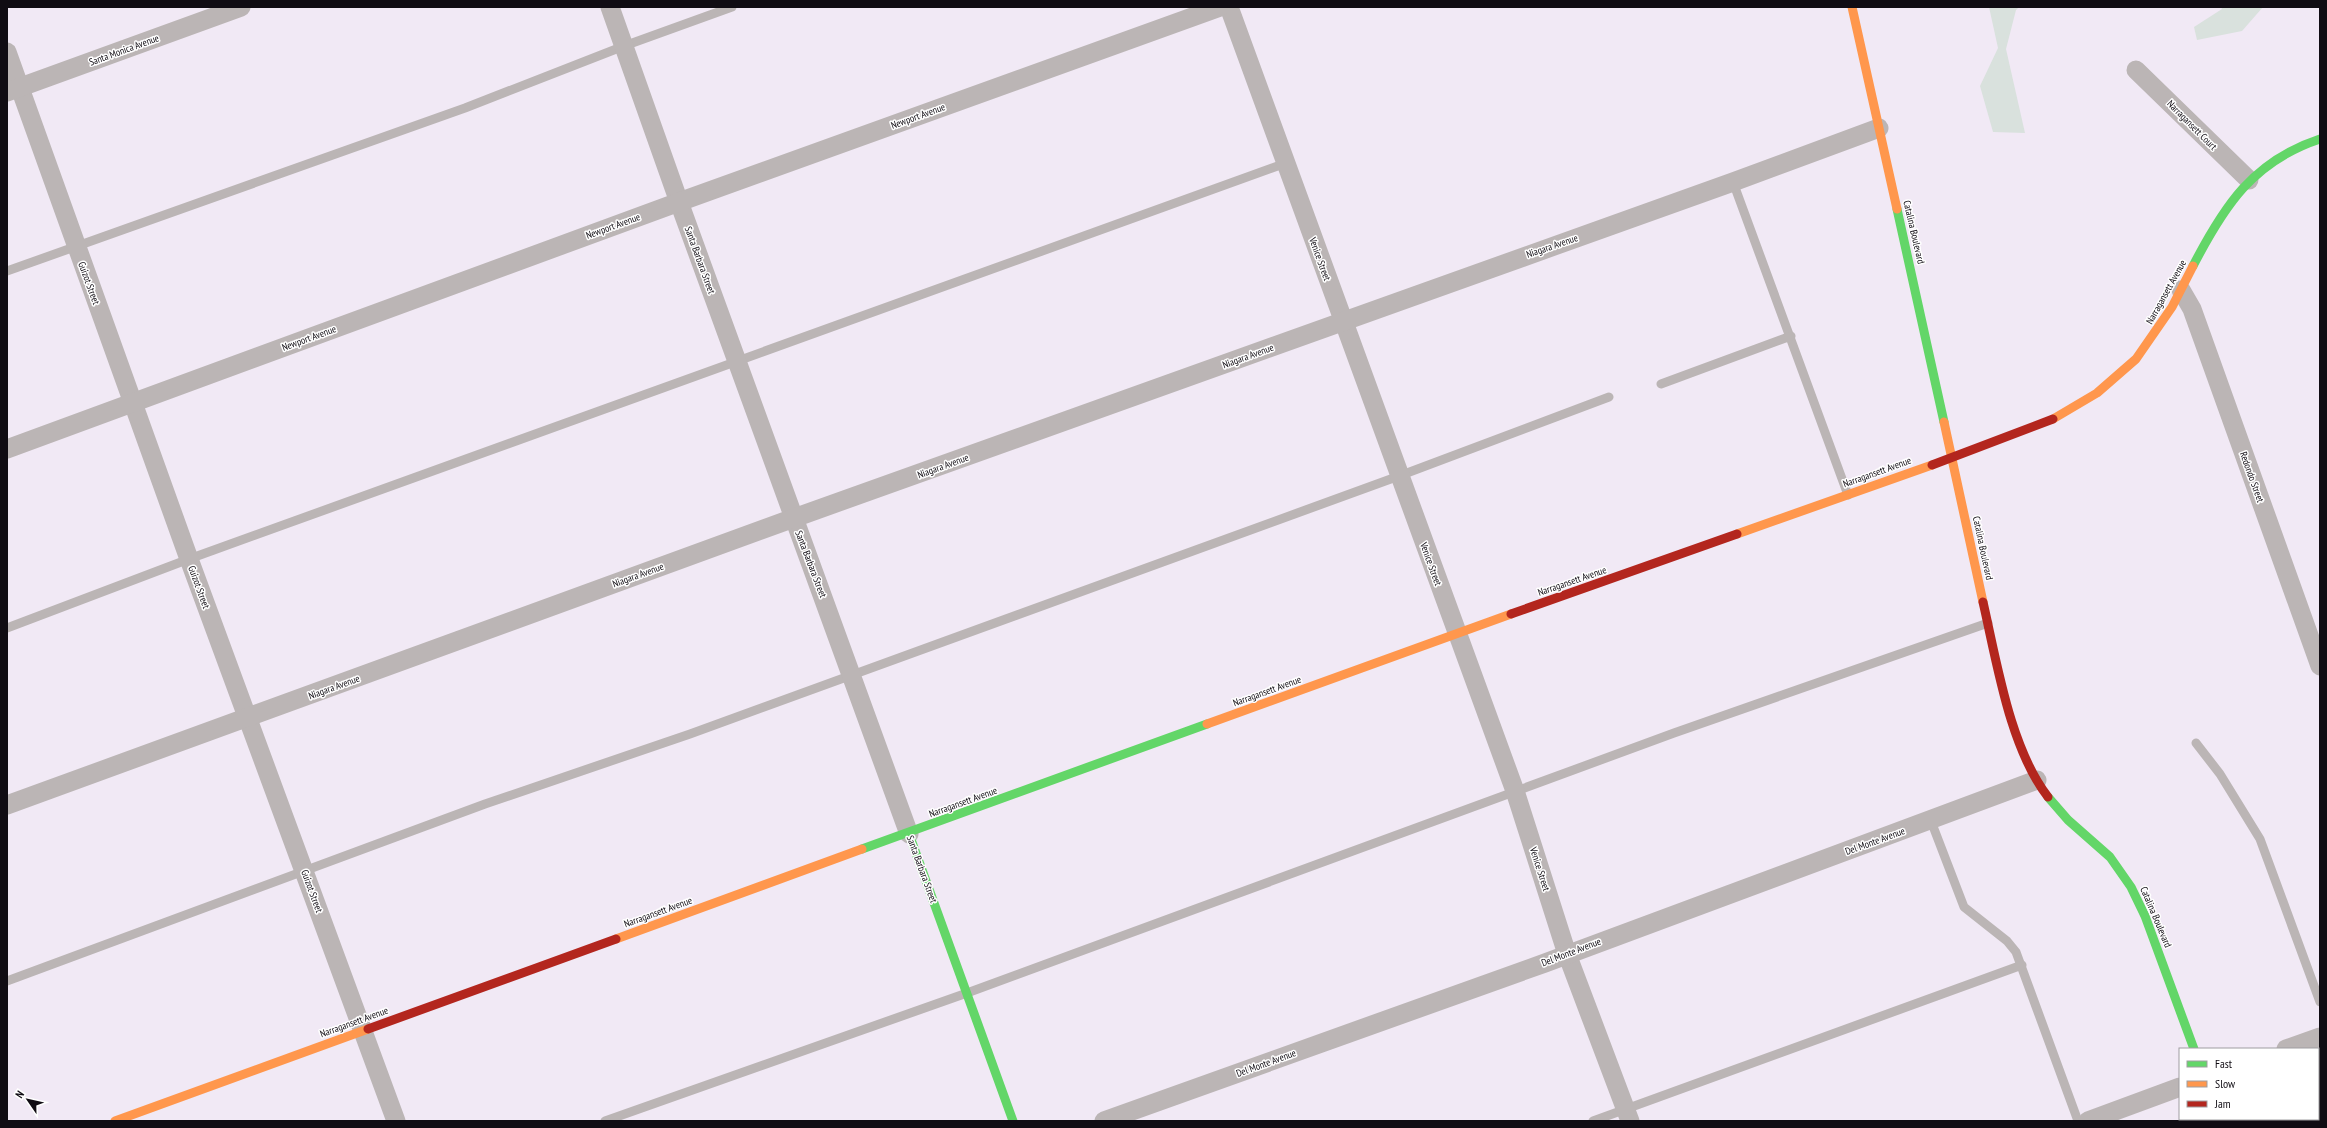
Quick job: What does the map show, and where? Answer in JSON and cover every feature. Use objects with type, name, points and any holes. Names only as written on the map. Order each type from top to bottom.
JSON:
[{"type":"street","name":"Santa Monica Avenue","points":[[13,90],[241,7]]},
{"type":"street","name":"Santa Barbara Street","points":[[610,7],[679,202],[853,675],[1013,1121]]},
{"type":"street","name":"Newport Avenue","points":[[7,449],[679,202],[1220,7]]},
{"type":"street","name":"Venice Street","points":[[1229,7],[1342,322],[1515,791],[1567,954],[1628,1115]]},
{"type":"street","name":"Catalina Boulevard","points":[[1852,7],[1953,458],[1988,623],[2012,725],[2021,750],[2037,780],[2059,811],[2110,857],[2132,887],[2145,916],[2194,1048]]},
{"type":"street","name":"Guizot Street","points":[[7,52],[13,90],[75,246],[396,1121]]},
{"type":"street","name":"Narragansett Court","points":[[2136,70],[2248,180]]},
{"type":"street","name":"Niagara Avenue","points":[[7,804],[248,718],[794,518],[1733,182],[1879,128]]},
{"type":"street","name":"Narragansett Avenue","points":[[115,1121],[362,1030],[909,834],[1456,633],[1953,458],[2052,420],[2073,409],[2097,393],[2124,371],[2145,348],[2162,324],[2212,230],[2235,196],[2248,180],[2277,158],[2299,146],[2320,139]]},
{"type":"street","name":"Redondo Street","points":[[2181,290],[2192,308],[2320,666]]},
{"type":"street","name":"Del Monte Avenue","points":[[1104,1121],[1567,954],[2037,780]]},
{"type":"street","points":[[2289,1048],[2320,1037]]},
{"type":"street","points":[[2088,1121],[2179,1087]]},
{"type":"lane","points":[[7,271],[465,108],[624,46],[732,7]]},
{"type":"lane","points":[[7,628],[189,559],[1286,163]]},
{"type":"lane","points":[[1733,182],[1791,336],[1848,495]]},
{"type":"lane","points":[[1661,384],[1791,336]]},
{"type":"lane","points":[[7,981],[486,804],[853,675],[1399,476],[1609,397]]},
{"type":"lane","points":[[605,1121],[967,993],[1681,730],[1988,623]]},
{"type":"lane","points":[[2196,743],[2220,774],[2260,839],[2320,1002]]},
{"type":"lane","points":[[1931,820],[1964,907],[2011,945],[2022,965],[2078,1121]]},
{"type":"lane","points":[[1593,1121],[1628,1115],[2022,965]]},
{"type":"shaded area","points":[[1989,7],[2019,7],[2016,10],[2006,49],[2025,133],[1993,132],[1980,86],[1998,48]]},
{"type":"shaded area","points":[[2221,7],[2263,7],[2242,31],[2197,40],[2194,27],[2222,9]]},
{"type":"traffic: fast","points":[[2193,266],[2216,224],[2243,188],[2276,160],[2297,148],[2320,139]]},
{"type":"traffic: fast","points":[[1897,209],[1944,422]]},
{"type":"traffic: fast","points":[[862,849],[1207,724]]},
{"type":"traffic: fast","points":[[2048,797],[2068,820],[2110,857],[2131,887],[2145,916],[2194,1048]]},
{"type":"traffic: fast","points":[[909,834],[1013,1121]]},
{"type":"traffic: slow","points":[[1852,7],[1897,209]]},
{"type":"traffic: slow","points":[[2053,419],[2097,393],[2136,359],[2172,307],[2193,266]]},
{"type":"traffic: slow","points":[[1944,422],[1983,602]]},
{"type":"traffic: slow","points":[[1737,534],[1932,465]]},
{"type":"traffic: slow","points":[[1207,724],[1511,614]]},
{"type":"traffic: slow","points":[[616,939],[862,849]]},
{"type":"traffic: slow","points":[[115,1121],[368,1029]]},
{"type":"traffic: jam","points":[[1932,465],[2053,419]]},
{"type":"traffic: jam","points":[[1511,614],[1737,534]]},
{"type":"traffic: jam","points":[[1983,602],[2006,704],[2014,730],[2035,777],[2048,797]]},
{"type":"traffic: jam","points":[[368,1029],[616,939]]}]
